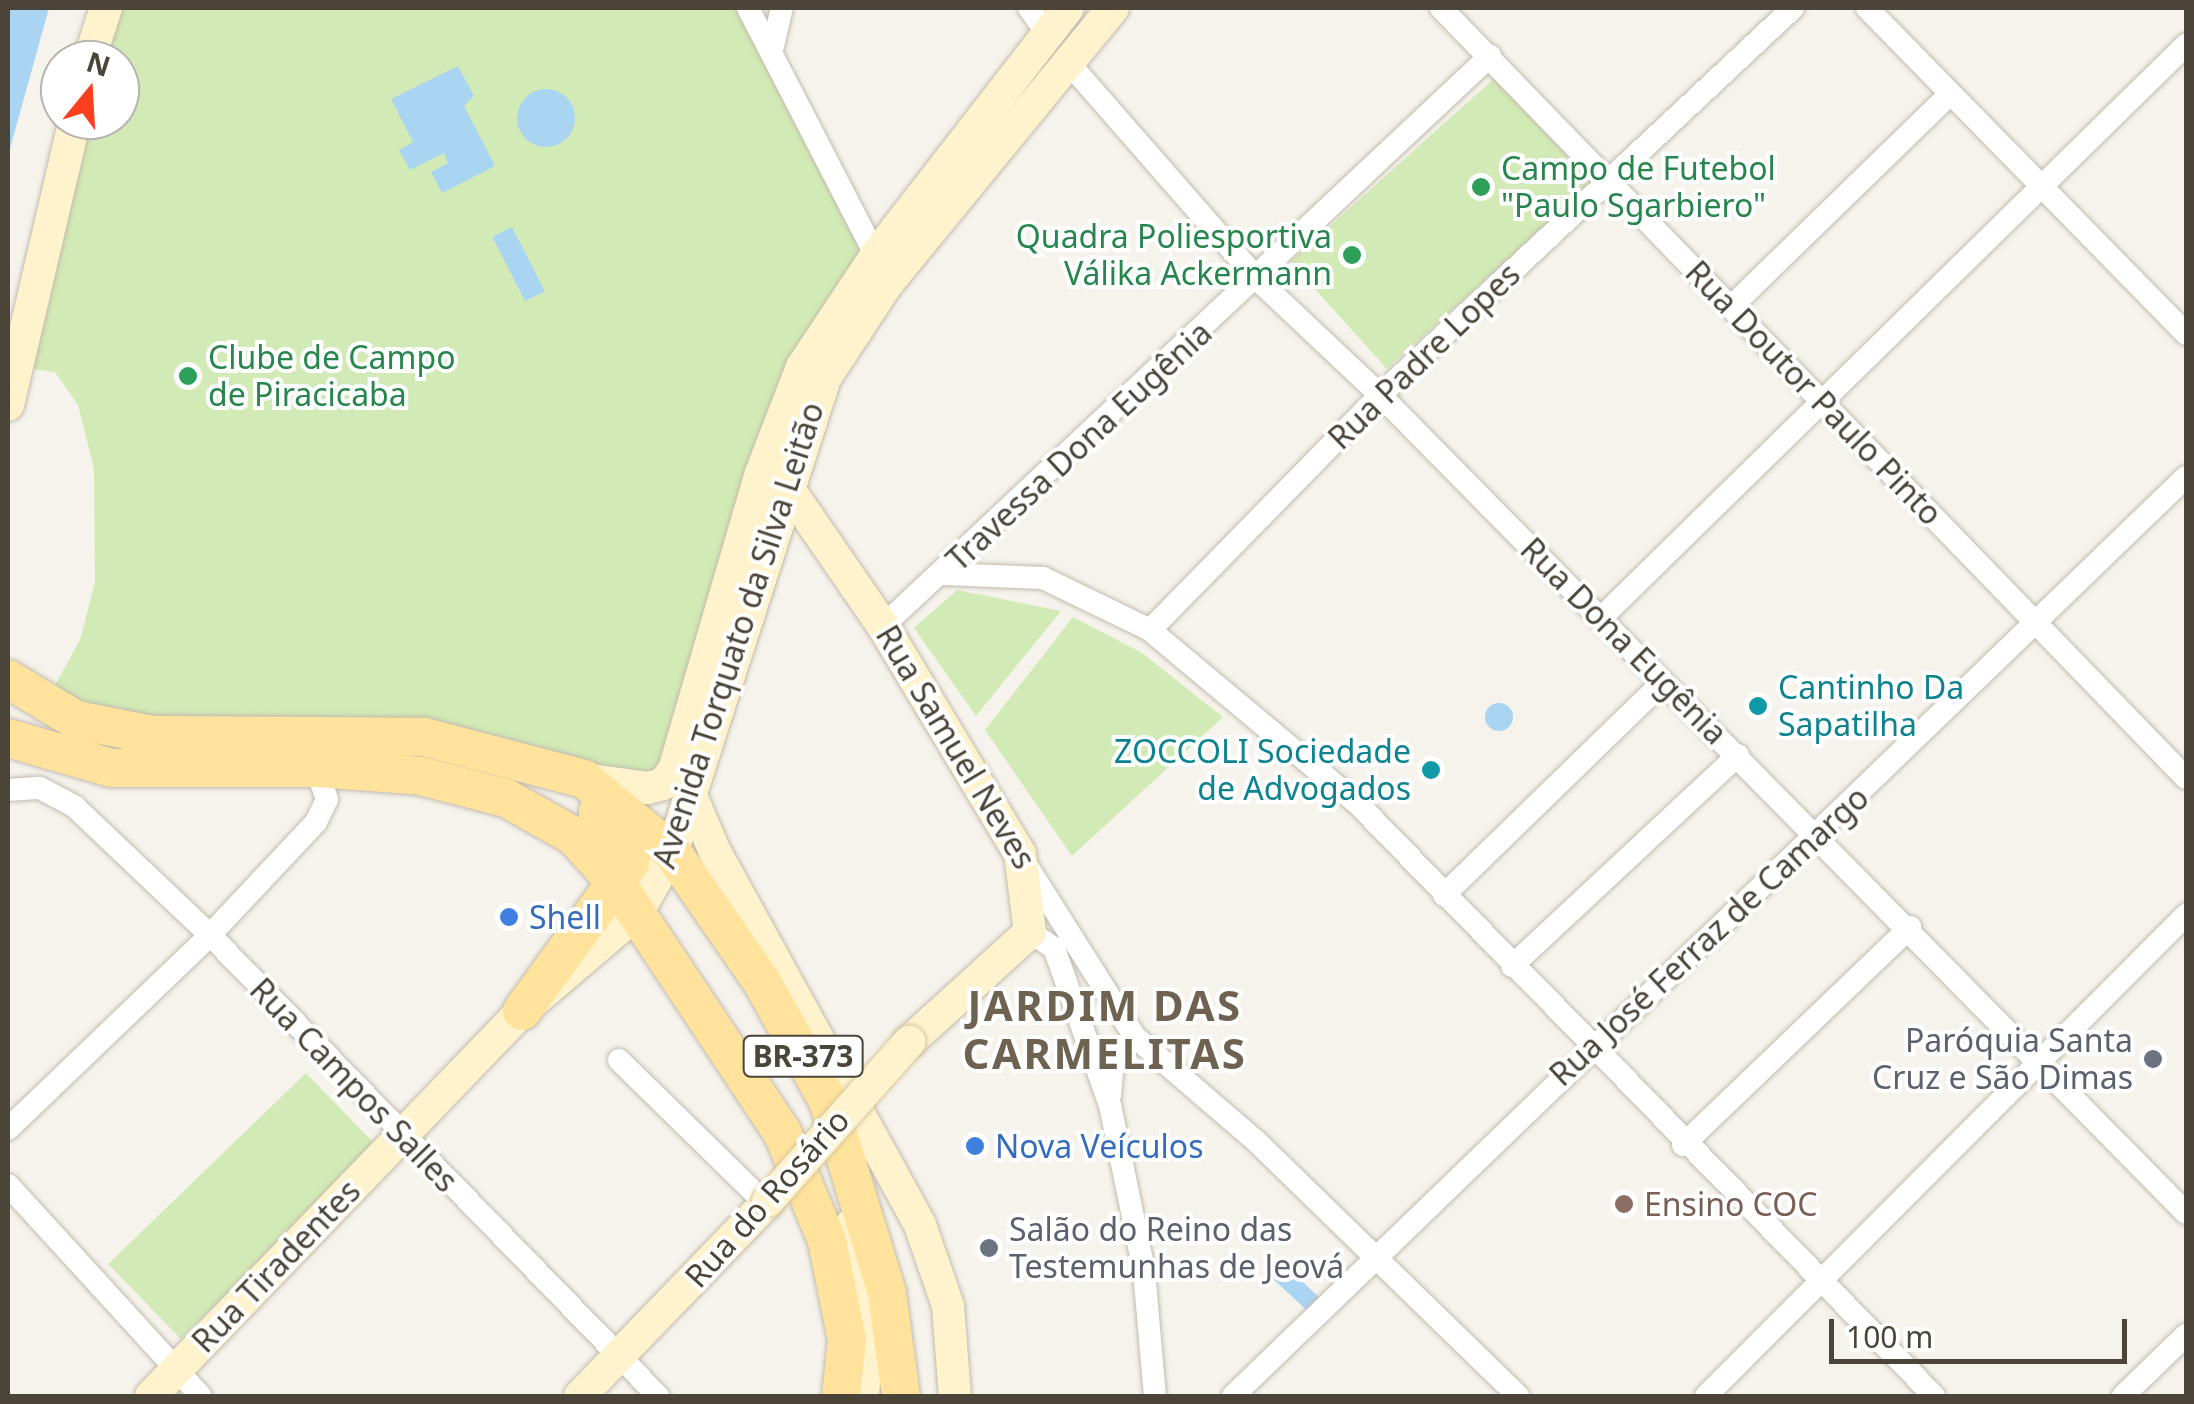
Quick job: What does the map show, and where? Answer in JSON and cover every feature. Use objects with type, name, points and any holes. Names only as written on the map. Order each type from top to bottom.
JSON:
[{"type":"main road","points":[[8,679],[26,706]]},
{"type":"main road","name":"BR-373","points":[[26,706],[152,735],[271,732],[424,737],[584,779],[672,852],[762,982],[834,1117],[888,1293],[901,1396]]},
{"type":"main road","points":[[8,738],[112,768],[318,768],[421,776],[506,798],[574,836],[627,898],[729,1048],[791,1154],[830,1257],[846,1340],[841,1396]]},
{"type":"main road","points":[[522,1012],[627,898],[630,863],[629,843],[582,798],[531,762]]},
{"type":"main road","points":[[762,982],[816,1031]]},
{"type":"street","points":[[96,40],[106,8]]},
{"type":"street","points":[[748,8],[773,46],[882,268]]},
{"type":"street","points":[[773,46],[782,8]]},
{"type":"street","points":[[1068,62],[1064,22],[1070,8]]},
{"type":"street","name":"Avenida Torquato da Silva Leitão","points":[[882,268],[1038,21],[1070,8]]},
{"type":"street","name":"Avenida Torquato da Silva Leitão","points":[[584,779],[648,788],[663,784],[674,770],[773,479],[802,367],[882,268],[1113,8]]},
{"type":"street","name":"Rua Doutor Paulo Pinto","points":[[1441,8],[1490,56],[1605,184],[1732,306],[1819,403],[2038,620],[2186,778]]},
{"type":"street","name":"Rua Padre Lopes","points":[[1150,630],[1380,395],[1794,8]]},
{"type":"street","points":[[1867,8],[1948,96],[2186,334]]},
{"type":"street","points":[[1601,618],[2186,44]]},
{"type":"street","name":"Travessa Dona Eugênia","points":[[883,626],[944,574],[1490,56]]},
{"type":"street","name":"Rua Dona Eugênia","points":[[1068,62],[1257,280],[1380,395],[1662,683],[1910,927],[2186,1214]]},
{"type":"street","points":[[1732,306],[1948,96]]},
{"type":"street","points":[[10,388],[69,140]]},
{"type":"street","name":"Rua José Ferraz de Camargo","points":[[1233,1396],[2186,477]]},
{"type":"street","name":"Avenida Torquato da Silva Leitão","points":[[627,898],[672,852],[689,791],[749,622],[773,479]]},
{"type":"street","name":"Rua Samuel Neves","points":[[773,479],[883,626],[1135,1037],[1376,1255],[1518,1396]]},
{"type":"street","points":[[944,574],[1043,578],[1150,630],[1356,802],[1683,1144],[1934,1396]]},
{"type":"street","name":"BR-373","points":[[8,664],[26,706]]},
{"type":"street","points":[[1444,894],[1662,683]]},
{"type":"street","points":[[8,1128],[210,935],[316,822],[327,799],[318,768],[271,732]]},
{"type":"street","points":[[1512,966],[1738,756]]},
{"type":"street","name":"Rua Campos Salles","points":[[8,790],[40,788],[75,807],[210,935],[658,1396]]},
{"type":"street","points":[[689,791],[714,850],[920,1224],[948,1306],[956,1396]]},
{"type":"street","points":[[1020,854],[1030,932],[1054,948],[1110,1105],[1144,1271],[1155,1396]]},
{"type":"street","points":[[1706,1396],[2186,915]]},
{"type":"street","points":[[1683,1144],[1910,927]]},
{"type":"street","name":"Rua do Rosário","points":[[580,1396],[909,1042],[1030,932]]},
{"type":"street","points":[[402,1136],[522,1012]]},
{"type":"street","points":[[1110,1105],[1114,1062],[1135,1037]]},
{"type":"street","points":[[619,1060],[762,1197]]},
{"type":"street","points":[[830,1130],[829,1164],[850,1223],[868,1321],[863,1396]]},
{"type":"street","name":"Rua Tiradentes","points":[[151,1396],[402,1136]]},
{"type":"street","points":[[656,1299],[762,1197],[791,1154]]},
{"type":"street","points":[[8,1186],[201,1396]]},
{"type":"street","points":[[2123,1396],[2186,1336]]},
{"type":"green space","name":"Clube de Campo de Piracicaba","points":[[106,8],[748,8],[877,254],[663,784],[44,705],[80,640],[95,582],[94,469],[78,405],[55,372],[15,367],[70,140],[140,140],[140,40],[96,40]]},
{"type":"green space","points":[[1500,73],[1596,180],[1387,369],[1290,262]]},
{"type":"green space","points":[[957,590],[1061,611],[976,716],[914,628]]},
{"type":"green space","points":[[1073,617],[1142,653],[1223,717],[1072,856],[985,730]]},
{"type":"green space","points":[[306,1073],[378,1148],[180,1339],[108,1264]]},
{"type":"water","points":[[8,8],[49,8],[40,40],[8,156]]},
{"type":"water","points":[[458,66],[474,96],[464,106],[495,166],[442,193],[431,172],[448,163],[444,153],[410,170],[399,150],[413,142],[391,99]]},
{"type":"water","points":[[546,89],[567,97],[575,118],[567,139],[546,147],[525,139],[517,118],[525,97]]},
{"type":"water","points":[[512,227],[545,291],[525,301],[492,237]]},
{"type":"water","points":[[1499,703],[1509,707],[1513,717],[1509,727],[1499,731],[1489,727],[1485,717],[1489,707]]},
{"type":"water","points":[[1277,1258],[1321,1299],[1309,1312],[1265,1271]]},
{"type":"place","name":"Campo de Futebol \"Paulo Sgarbiero\"","points":[[1481,187]]},
{"type":"place","name":"Quadra Poliesportiva Válika Ackermann","points":[[1352,255]]},
{"type":"place","name":"Clube de Campo de Piracicaba","points":[[188,376]]},
{"type":"place","name":"Cantinho Da Sapatilha","points":[[1758,706]]},
{"type":"place","name":"ZOCCOLI Sociedade de Advogados","points":[[1431,770]]},
{"type":"place","name":"Shell","points":[[509,917]]},
{"type":"place","name":"Paróquia Santa Cruz e São Dimas","points":[[2153,1059]]},
{"type":"place","name":"Nova Veículos","points":[[975,1146]]},
{"type":"place","name":"Ensino COC","points":[[1624,1204]]},
{"type":"place","name":"Salão do Reino das Testemunhas de Jeová","points":[[989,1248]]},
{"type":"district","name":"JARDIM DAS CARMELITAS","points":[[1105,1029]]}]
